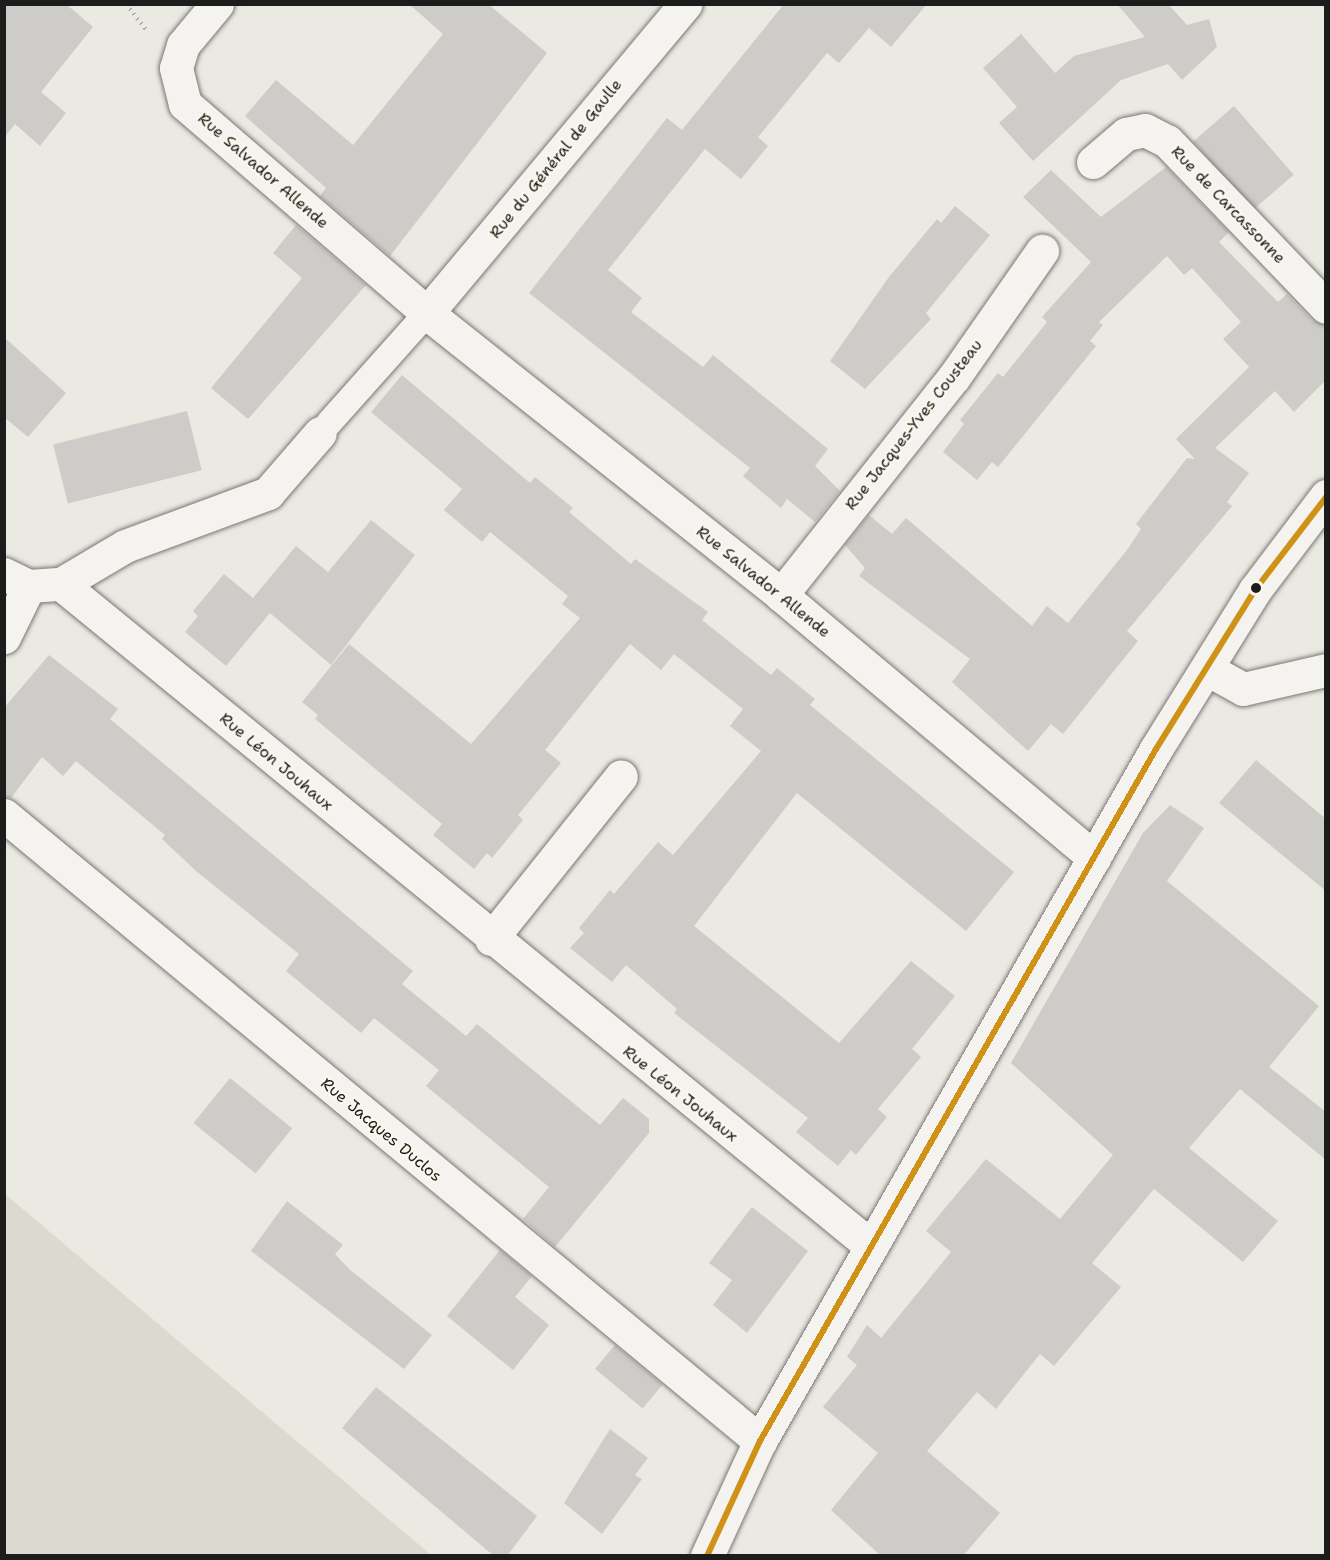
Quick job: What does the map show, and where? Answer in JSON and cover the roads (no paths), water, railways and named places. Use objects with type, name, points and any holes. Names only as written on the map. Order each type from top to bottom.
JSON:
[{"type":"street","name":"Rue Salvador Allende","points":[[217,4],[183,45],[178,60],[185,104],[427,313],[781,596],[1094,858]]},
{"type":"street","name":"Rue du Général de Gaulle","points":[[427,313],[685,4]]},
{"type":"street","name":"Rue de Carcassonne","points":[[1093,162],[1126,134],[1145,130],[1167,141],[1326,307]]},
{"type":"street","name":"Rue Jacques-Yves Cousteau","points":[[781,596],[954,377],[1042,251]]},
{"type":"street","points":[[4,637],[16,580],[61,584],[126,546],[268,493],[325,428]]},
{"type":"street","points":[[706,1556],[760,1442],[1124,805],[1255,590],[1326,496]]},
{"type":"street","name":"Rue Léon Jouhaux","points":[[61,584],[491,939],[871,1246]]},
{"type":"street","points":[[1207,669],[1243,689],[1326,670]]},
{"type":"street","points":[[491,939],[621,776]]},
{"type":"street","name":"Rue Jacques Duclos","points":[[4,815],[760,1442]]},
{"type":"lane","points":[[325,428],[427,313]]}]
